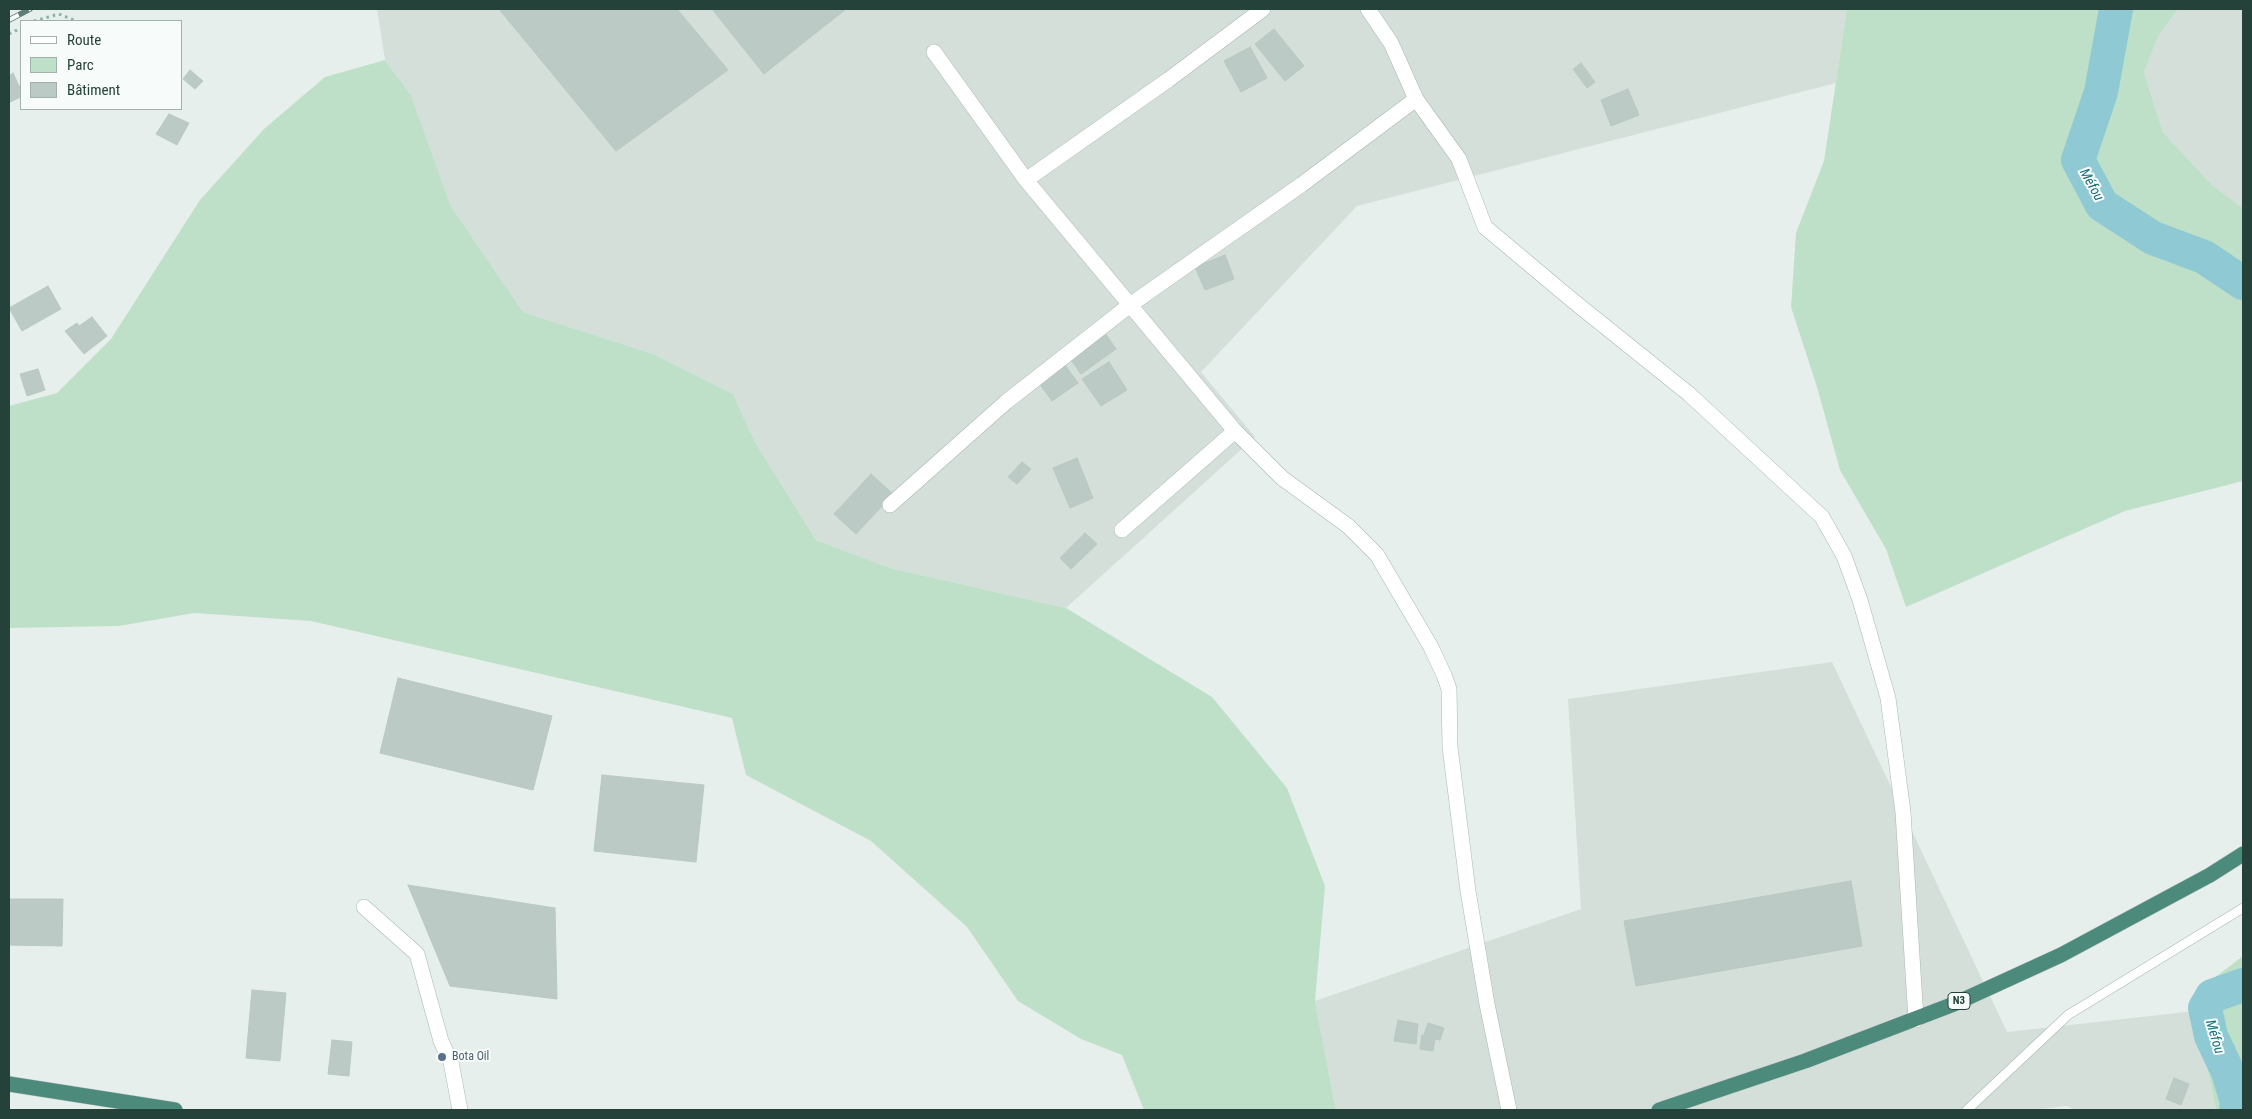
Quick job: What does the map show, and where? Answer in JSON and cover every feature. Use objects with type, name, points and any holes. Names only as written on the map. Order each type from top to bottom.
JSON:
[{"type":"highway","name":"N3","points":[[1658,1110],[1805,1061],[1916,1020],[2060,955],[2210,875],[2243,854]]},
{"type":"highway","points":[[9,1084],[175,1110]]},
{"type":"street","points":[[1026,180],[1168,80],[1263,9]]},
{"type":"street","points":[[1368,9],[1391,42],[1416,99],[1459,159],[1485,227],[1689,394],[1822,516],[1844,556],[1860,600],[1888,698],[1903,812],[1916,1020]]},
{"type":"street","points":[[934,52],[1026,180],[1235,431],[1282,478],[1348,526],[1377,555],[1444,674],[1449,689],[1450,747],[1468,891],[1486,1004],[1509,1110]]},
{"type":"street","points":[[890,506],[1006,402],[1130,305],[1300,185],[1416,99]]},
{"type":"street","points":[[1122,530],[1235,431]]},
{"type":"street","points":[[364,907],[417,954],[441,1042],[451,1062],[460,1110]]},
{"type":"lane","points":[[1966,1110],[2068,1015],[2243,908]]},
{"type":"path","points":[[38,20],[59,14],[74,20]]},
{"type":"shaded area","points":[[377,9],[1847,9],[1836,83],[1357,206],[1201,372],[1255,437],[1066,608],[890,568],[816,540],[755,442],[733,394],[653,354],[523,312],[451,206],[411,95],[385,60]]},
{"type":"shaded area","points":[[2178,9],[2243,9],[2243,208],[2212,185],[2163,132],[2144,72],[2159,35]]},
{"type":"shaded area","points":[[1832,662],[2007,1032],[2195,1011],[2216,1110],[2075,1110],[2067,1106],[2031,1110],[1336,1110],[1315,1001],[1581,909],[1568,699]]},
{"type":"green space","points":[[1847,9],[2178,9],[2159,35],[2144,72],[2163,132],[2212,185],[2243,208],[2243,481],[2125,511],[1906,607],[1886,549],[1840,470],[1817,387],[1791,307],[1796,233],[1824,161]]},
{"type":"green space","points":[[385,60],[411,95],[451,206],[523,312],[653,354],[733,394],[755,442],[816,540],[890,568],[1066,608],[1212,697],[1287,788],[1325,886],[1315,1001],[1336,1110],[1144,1110],[1122,1055],[1081,1039],[1018,1001],[967,927],[871,841],[746,775],[732,718],[311,621],[194,613],[119,626],[9,628],[9,406],[57,393],[111,339],[200,200],[264,129],[325,77]]},
{"type":"green space","points":[[2243,956],[2243,1110],[2216,1110],[2195,1011],[2197,991]]},
{"type":"building","points":[[499,9],[677,9],[728,70],[616,151]]},
{"type":"building","points":[[712,9],[846,9],[764,74]]},
{"type":"building","points":[[1274,29],[1304,66],[1285,81],[1255,44]]},
{"type":"building","points":[[1250,47],[1267,78],[1241,92],[1224,61]]},
{"type":"building","points":[[1581,63],[1595,82],[1587,88],[1573,69]]},
{"type":"building","points":[[190,70],[203,81],[195,89],[183,79]]},
{"type":"building","points":[[13,73],[20,88],[20,97],[10,102],[9,76]]},
{"type":"building","points":[[1628,89],[1639,115],[1611,126],[1601,100]]},
{"type":"building","points":[[169,114],[189,123],[177,145],[156,134]]},
{"type":"building","points":[[1225,255],[1234,279],[1205,290],[1195,267]]},
{"type":"building","points":[[48,286],[61,309],[22,331],[9,308]]},
{"type":"building","points":[[92,317],[107,336],[84,354],[65,331],[77,323],[79,326]]},
{"type":"building","points":[[1105,333],[1116,349],[1081,374],[1071,360]]},
{"type":"building","points":[[1109,362],[1127,390],[1101,406],[1082,379]]},
{"type":"building","points":[[1065,365],[1078,383],[1052,401],[1039,383]]},
{"type":"building","points":[[38,369],[45,390],[27,396],[20,374]]},
{"type":"building","points":[[1077,458],[1093,498],[1070,508],[1053,468]]},
{"type":"building","points":[[1022,462],[1031,469],[1017,484],[1008,477]]},
{"type":"building","points":[[871,474],[893,494],[856,534],[834,514]]},
{"type":"building","points":[[1085,533],[1097,544],[1071,569],[1060,558]]},
{"type":"building","points":[[398,678],[552,716],[533,790],[380,753]]},
{"type":"building","points":[[602,775],[704,785],[696,862],[594,851]]},
{"type":"building","points":[[1851,881],[1862,946],[1636,986],[1624,921]]},
{"type":"building","points":[[408,885],[555,908],[557,999],[450,986]]},
{"type":"building","points":[[9,899],[63,899],[62,946],[9,945]]},
{"type":"building","points":[[252,990],[286,993],[280,1061],[246,1058]]},
{"type":"building","points":[[1398,1020],[1418,1024],[1416,1044],[1394,1041]]},
{"type":"building","points":[[1428,1023],[1444,1028],[1440,1040],[1435,1039],[1433,1051],[1420,1049],[1422,1035],[1424,1035]]},
{"type":"building","points":[[332,1040],[352,1042],[349,1076],[328,1074]]},
{"type":"building","points":[[2174,1078],[2189,1084],[2181,1105],[2166,1099]]},
{"type":"waterway","name":"Méfou","points":[[2116,9],[2101,92],[2078,160],[2102,205],[2153,238],[2204,257],[2243,283]]},
{"type":"waterway","name":"Méfou","points":[[2236,1110],[2237,1102],[2228,1072],[2211,1036],[2205,1008],[2212,996],[2243,985]]},
{"type":"railway","points":[[9,20],[30,9]]},
{"type":"place","name":"Bota Oil","points":[[442,1057]]}]
